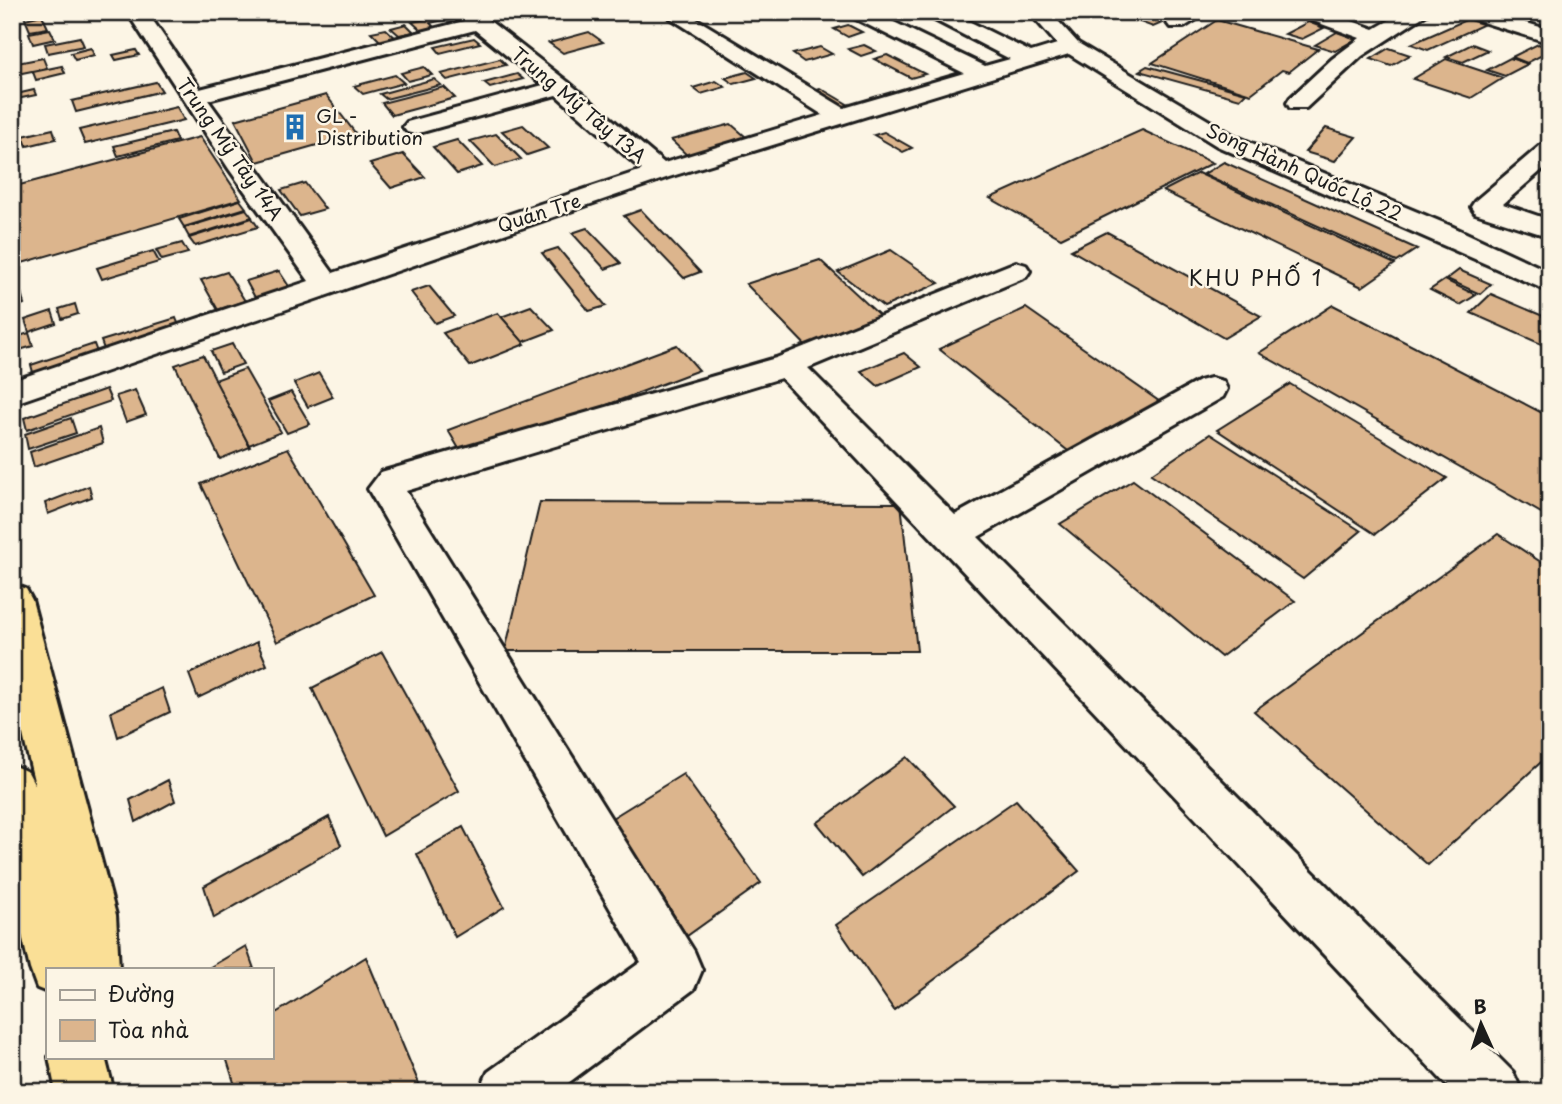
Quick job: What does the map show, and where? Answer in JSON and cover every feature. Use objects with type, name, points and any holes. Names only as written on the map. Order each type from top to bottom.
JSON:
[{"type":"highway","points":[[12,600],[90,915],[93,968]]},
{"type":"highway","points":[[12,787],[56,968]]},
{"type":"highway","points":[[77,1058],[85,1092]]},
{"type":"highway","points":[[97,1058],[98,1092]]},
{"type":"street","name":"Trung Mỹ Tây 14A","points":[[137,12],[242,169],[326,284]]},
{"type":"street","points":[[671,12],[842,117]]},
{"type":"street","points":[[857,12],[984,74]]},
{"type":"street","name":"Song Hành Quốc Lộ 22","points":[[1040,12],[1071,47],[1226,141],[1441,232],[1550,283]]},
{"type":"street","points":[[1177,23],[1198,12]]},
{"type":"street","points":[[1307,12],[1375,36]]},
{"type":"street","points":[[1298,103],[1330,69],[1388,26],[1420,12]]},
{"type":"street","points":[[1470,12],[1550,37]]},
{"type":"street","points":[[892,29],[937,14],[1029,60]]},
{"type":"street","points":[[194,97],[472,18]]},
{"type":"street","name":"Trung Mỹ Tây 13A","points":[[472,18],[560,87],[660,172]]},
{"type":"street","name":"Quán Tre","points":[[12,393],[660,172],[1071,47]]},
{"type":"street","points":[[415,127],[560,87]]},
{"type":"street","points":[[1550,150],[1484,207],[1550,229]]},
{"type":"street","points":[[509,1092],[675,970],[386,489],[394,481],[787,365],[1016,271]]},
{"type":"street","points":[[787,365],[1493,1092]]},
{"type":"street","points":[[950,535],[1212,389]]},
{"type":"building","points":[[203,12],[240,12],[210,19]]},
{"type":"building","points":[[42,15],[48,28],[30,31],[25,19]]},
{"type":"building","points":[[1141,15],[1162,23],[1153,27],[1132,19]]},
{"type":"building","points":[[440,16],[444,20],[430,23],[435,28],[422,31],[412,22]]},
{"type":"building","points":[[1470,18],[1487,23],[1428,50],[1411,44]]},
{"type":"building","points":[[1217,20],[1318,49],[1289,72],[1282,70],[1251,94],[1152,63]]},
{"type":"building","points":[[1308,22],[1324,28],[1302,39],[1285,34]]},
{"type":"building","points":[[406,24],[414,32],[399,35],[391,28]]},
{"type":"building","points":[[848,25],[862,32],[848,37],[834,29]]},
{"type":"building","points":[[50,29],[55,39],[33,44],[29,33]]},
{"type":"building","points":[[386,29],[397,39],[382,43],[371,32]]},
{"type":"building","points":[[589,32],[603,42],[563,53],[549,43]]},
{"type":"building","points":[[1337,32],[1356,39],[1335,51],[1315,45]]},
{"type":"building","points":[[80,37],[84,46],[48,53],[45,44]]},
{"type":"building","points":[[474,38],[480,43],[440,53],[435,47]]},
{"type":"building","points":[[1472,44],[1488,50],[1463,62],[1446,57]]},
{"type":"building","points":[[1538,44],[1550,48],[1550,51],[1527,63],[1512,57]]},
{"type":"building","points":[[864,45],[876,51],[861,56],[848,49]]},
{"type":"building","points":[[820,47],[832,54],[804,62],[793,54]]},
{"type":"building","points":[[91,48],[94,55],[75,60],[71,53]]},
{"type":"building","points":[[1389,48],[1410,55],[1391,66],[1371,59]]},
{"type":"building","points":[[136,50],[139,55],[116,60],[113,55]]},
{"type":"building","points":[[887,55],[925,74],[911,78],[874,59]]},
{"type":"building","points":[[43,58],[47,68],[12,75],[12,64]]},
{"type":"building","points":[[1510,58],[1528,64],[1505,76],[1487,70]]},
{"type":"building","points":[[500,59],[506,65],[447,80],[441,74]]},
{"type":"building","points":[[1446,59],[1503,78],[1471,98],[1413,79]]},
{"type":"building","points":[[62,66],[65,73],[36,80],[33,72]]},
{"type":"building","points":[[1147,66],[1246,93],[1240,99],[1139,71]]},
{"type":"building","points":[[424,67],[432,75],[408,81],[401,73]]},
{"type":"building","points":[[747,72],[756,78],[734,84],[725,78]]},
{"type":"building","points":[[517,74],[523,79],[490,88],[484,83]]},
{"type":"building","points":[[395,75],[404,83],[363,94],[354,86]]},
{"type":"building","points":[[434,79],[441,85],[386,99],[380,94]]},
{"type":"building","points":[[716,81],[725,87],[701,94],[693,88]]},
{"type":"building","points":[[156,82],[162,91],[76,112],[72,101]]},
{"type":"building","points":[[444,87],[455,98],[392,115],[382,103]]},
{"type":"building","points":[[820,88],[854,108],[839,113],[805,92]]},
{"type":"building","points":[[34,90],[36,95],[12,100],[12,95]]},
{"type":"building","name":"GL - Distribution","points":[[326,95],[356,134],[257,162],[235,120]]},
{"type":"building","points":[[177,107],[184,120],[85,144],[79,130]]},
{"type":"building","points":[[731,124],[753,143],[692,160],[671,140]]},
{"type":"building","points":[[523,125],[548,148],[527,155],[502,131]]},
{"type":"building","points":[[1326,128],[1356,137],[1335,161],[1305,152]]},
{"type":"building","points":[[53,129],[56,139],[27,146],[23,136]]},
{"type":"building","points":[[1142,130],[1213,163],[1061,238],[990,198]]},
{"type":"building","points":[[173,132],[177,141],[118,156],[114,146]]},
{"type":"building","points":[[884,132],[912,148],[903,152],[874,135]]},
{"type":"building","points":[[496,134],[521,159],[495,167],[470,141]]},
{"type":"building","points":[[200,137],[241,199],[12,266],[12,187]]},
{"type":"building","points":[[457,140],[482,166],[457,174],[433,147]]},
{"type":"building","points":[[403,154],[425,177],[391,188],[370,164]]},
{"type":"building","points":[[1224,162],[1417,249],[1397,262],[1204,174]]},
{"type":"building","points":[[1198,173],[1395,264],[1362,287],[1163,191]]},
{"type":"building","points":[[305,183],[325,209],[300,216],[281,190]]},
{"type":"building","points":[[240,200],[246,208],[184,227],[179,219]]},
{"type":"building","points":[[246,209],[252,217],[189,237],[184,228]]},
{"type":"building","points":[[641,210],[700,272],[684,278],[624,216]]},
{"type":"building","points":[[252,218],[258,227],[195,246],[189,238]]},
{"type":"building","points":[[587,228],[621,263],[605,269],[572,233]]},
{"type":"building","points":[[1107,232],[1261,316],[1224,338],[1071,250]]},
{"type":"building","points":[[182,243],[188,253],[162,260],[156,250]]},
{"type":"building","points":[[558,248],[606,306],[589,311],[542,253]]},
{"type":"building","points":[[891,250],[939,283],[884,307],[838,272]]},
{"type":"building","points":[[153,251],[159,262],[102,279],[97,268]]},
{"type":"building","points":[[820,260],[890,325],[813,353],[746,284]]},
{"type":"building","points":[[1459,270],[1491,284],[1480,294],[1447,279]]},
{"type":"building","points":[[279,271],[292,291],[258,303],[246,281]]},
{"type":"building","points":[[227,272],[245,301],[218,310],[201,280]]},
{"type":"building","points":[[1445,280],[1476,295],[1460,305],[1430,290]]},
{"type":"building","points":[[429,286],[454,316],[435,323],[411,292]]},
{"type":"building","points":[[21,292],[24,304],[12,308],[12,294]]},
{"type":"building","points":[[1491,294],[1550,319],[1550,348],[1471,313]]},
{"type":"building","points":[[75,304],[78,314],[62,319],[59,309]]},
{"type":"building","points":[[1333,305],[1550,417],[1550,518],[1259,353]]},
{"type":"building","points":[[531,306],[554,330],[523,342],[501,317]]},
{"type":"building","points":[[1026,308],[1163,404],[1072,454],[939,349]]},
{"type":"building","points":[[52,311],[56,323],[29,332],[25,320]]},
{"type":"building","points":[[498,313],[525,344],[470,366],[443,333]]},
{"type":"building","points":[[176,318],[180,328],[105,352],[101,341]]},
{"type":"building","points":[[29,333],[33,346],[16,351],[13,338]]},
{"type":"building","points":[[94,344],[98,355],[34,376],[31,365]]},
{"type":"building","points":[[232,344],[243,364],[221,372],[211,351]]},
{"type":"building","points":[[677,345],[699,370],[465,459],[448,430]]},
{"type":"building","points":[[904,353],[921,367],[878,386],[861,371]]},
{"type":"building","points":[[203,355],[250,447],[220,459],[175,365]]},
{"type":"building","points":[[245,369],[281,432],[249,445],[215,380]]},
{"type":"building","points":[[319,373],[333,397],[308,407],[294,383]]},
{"type":"building","points":[[1290,384],[1447,478],[1375,534],[1217,430]]},
{"type":"building","points":[[106,389],[111,401],[27,430],[24,418]]},
{"type":"building","points":[[135,390],[146,415],[126,422],[116,396]]},
{"type":"building","points":[[291,392],[310,424],[287,433],[268,401]]},
{"type":"building","points":[[71,418],[76,433],[28,449],[25,434]]},
{"type":"building","points":[[99,428],[103,443],[34,467],[30,452]]},
{"type":"building","points":[[1210,434],[1361,531],[1303,579],[1151,474]]},
{"type":"building","points":[[288,448],[374,595],[277,642],[201,484]]},
{"type":"building","points":[[1133,480],[1295,601],[1221,657],[1060,524]]},
{"type":"building","points":[[89,486],[92,497],[48,514],[45,503]]},
{"type":"building","points":[[540,502],[901,503],[917,651],[505,651]]},
{"type":"building","points":[[1498,534],[1550,568],[1550,754],[1428,865],[1254,711]]},
{"type":"building","points":[[257,642],[267,665],[198,698],[189,674]]},
{"type":"building","points":[[382,652],[459,791],[383,836],[312,688]]},
{"type":"building","points":[[162,688],[170,712],[118,737],[111,712]]},
{"type":"building","points":[[907,757],[954,806],[862,877],[817,823]]},
{"type":"building","points":[[683,774],[761,883],[687,936],[612,818]]},
{"type":"building","points":[[168,780],[175,801],[136,822],[130,800]]},
{"type":"building","points":[[1016,800],[1079,871],[894,1010],[836,925]]},
{"type":"building","points":[[329,817],[341,845],[214,918],[204,886]]},
{"type":"building","points":[[463,827],[504,907],[455,937],[417,854]]},
{"type":"building","points":[[246,946],[254,968],[209,968]]},
{"type":"building","points":[[366,957],[420,1086],[412,1092],[237,1092],[226,1058],[273,1058],[273,1015]]},
{"type":"place","name":"GL - Distribution","points":[[295,127]]},
{"type":"district","name":"KHU PHỐ 1","points":[[1256,279]]}]
